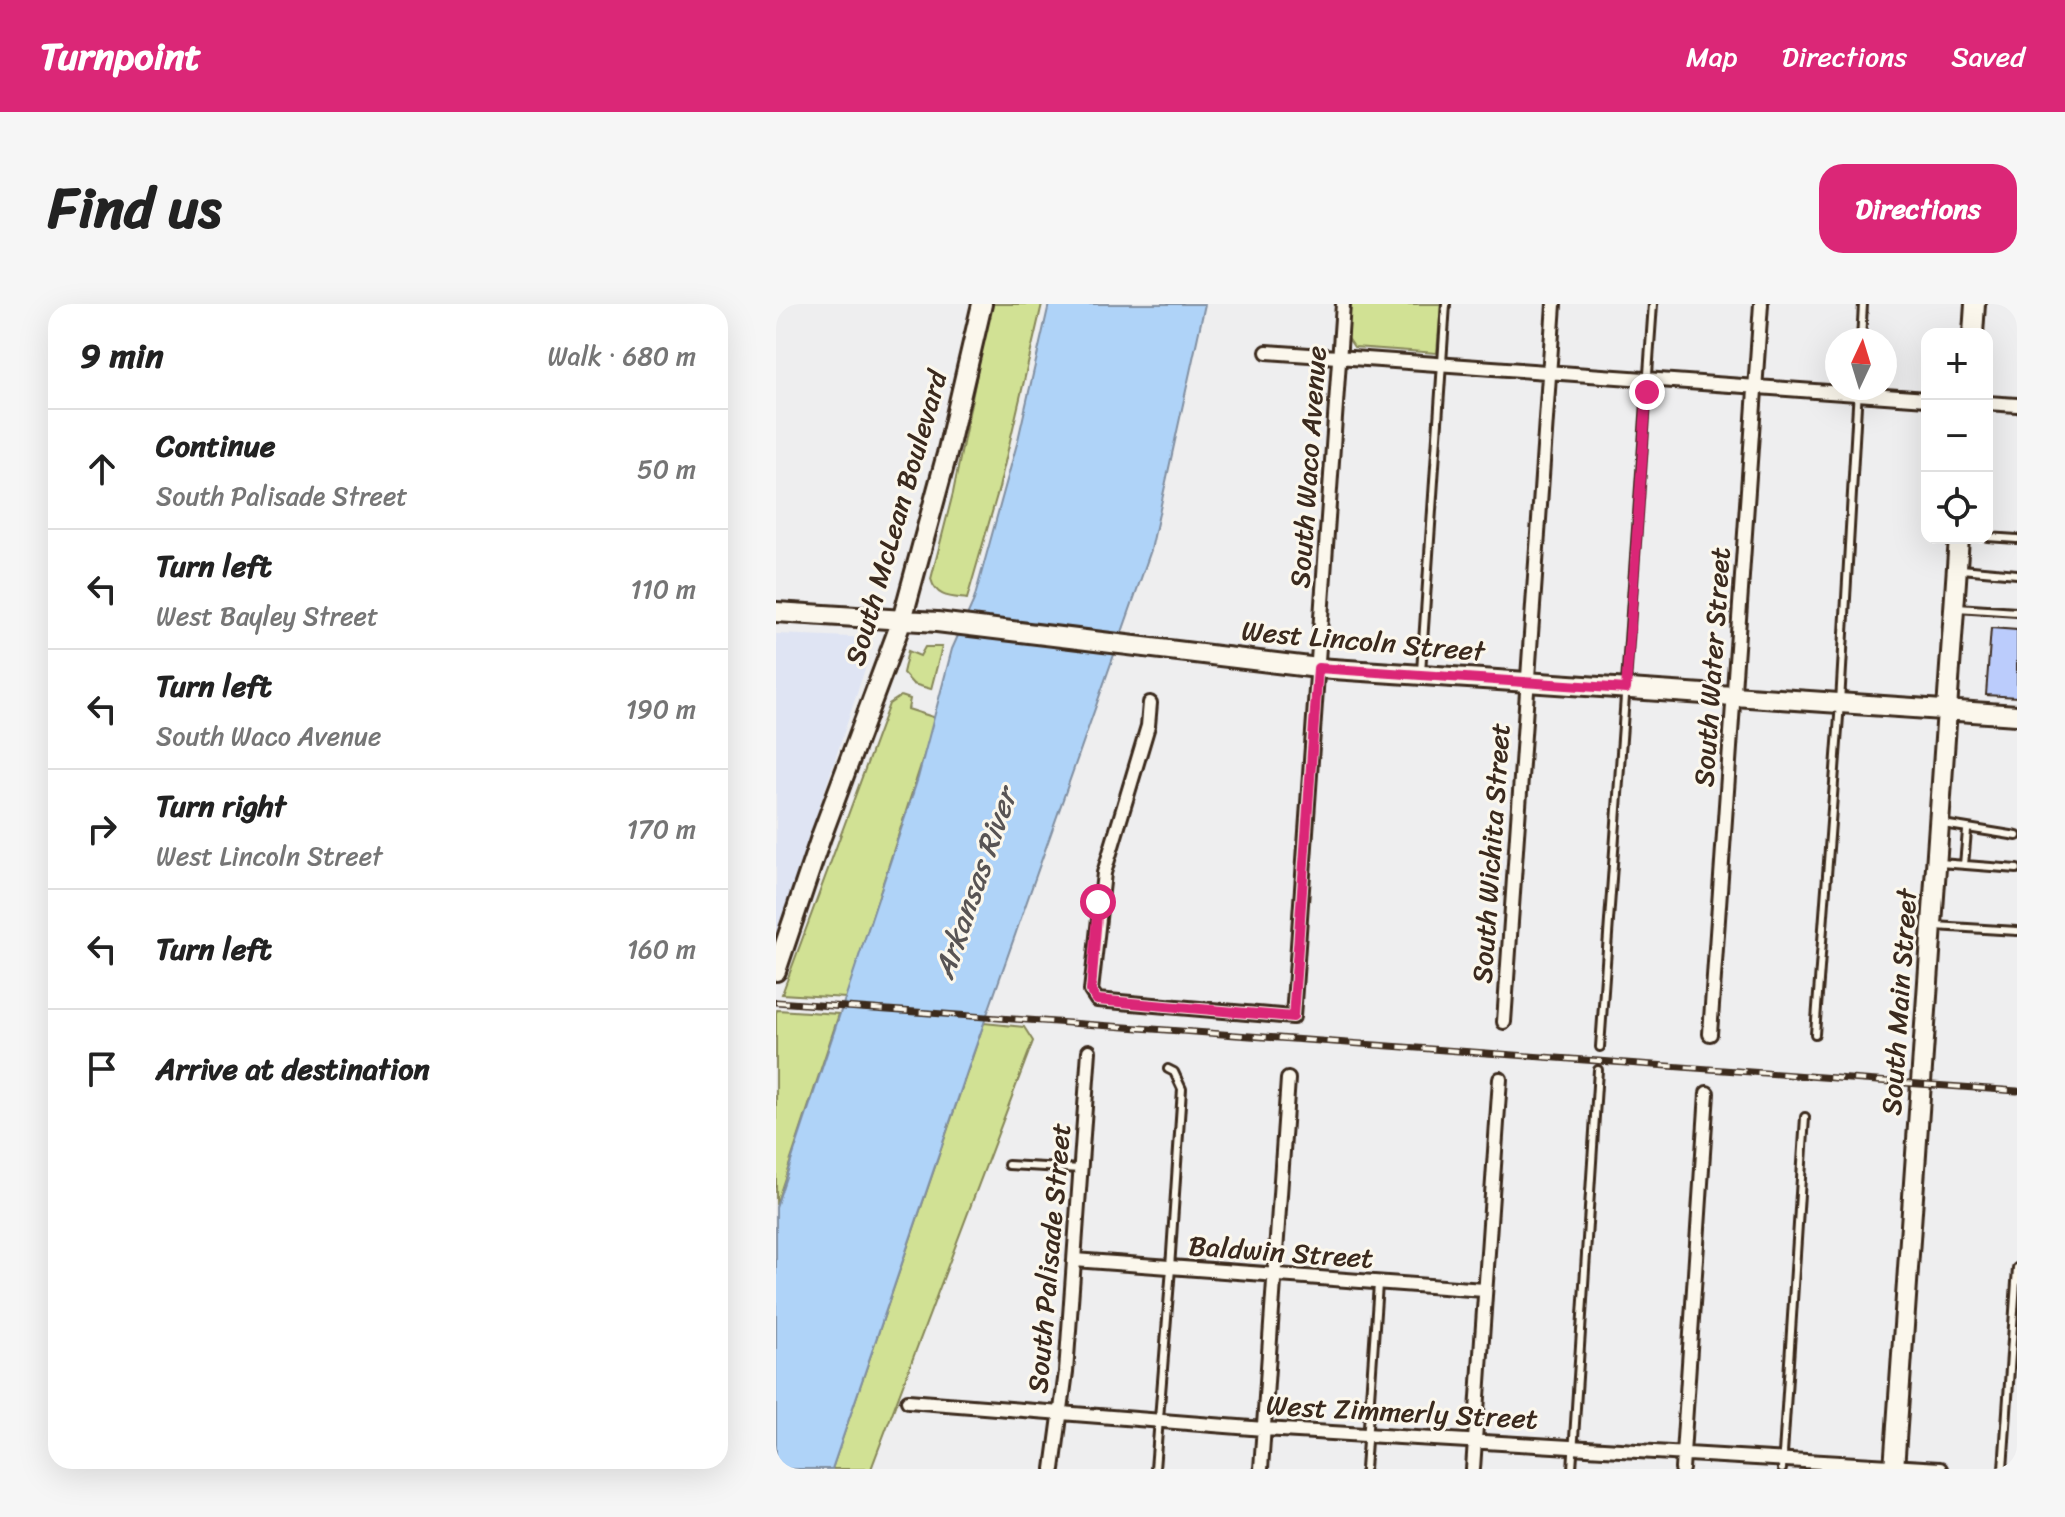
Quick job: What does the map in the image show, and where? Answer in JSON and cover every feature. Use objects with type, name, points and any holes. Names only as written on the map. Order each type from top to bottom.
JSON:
[{"type":"street","name":"South McLean Boulevard","points":[[776,971],[821,837],[902,620],[947,454],[982,304]]},
{"type":"street","name":"South Waco Avenue","points":[[1150,703],[1148,726],[1098,902],[1091,991],[1097,1000],[1293,1017],[1343,304]]},
{"type":"street","name":"South Wichita Street","points":[[1504,1022],[1525,683],[1554,304]]},
{"type":"street","name":"South Water Street","points":[[1710,1034],[1761,304]]},
{"type":"street","points":[[1973,328],[1975,304]]},
{"type":"street","points":[[1267,352],[1825,389]]},
{"type":"street","points":[[1897,396],[1921,398]]},
{"type":"street","points":[[1993,403],[2017,405]]},
{"type":"street","name":"South Main Street","points":[[1894,1468],[1959,544]]},
{"type":"street","name":"West Lincoln Street","points":[[776,612],[937,622],[1318,668],[2017,715]]},
{"type":"street","name":"South Palisade Street","points":[[1053,1469],[1074,1260],[1089,1051]]},
{"type":"street","points":[[1261,1469],[1288,1079]]},
{"type":"street","points":[[1473,1469],[1500,1079]]},
{"type":"street","points":[[1682,1469],[1707,1093]]},
{"type":"street","name":"Baldwin Street","points":[[1074,1260],[1484,1290]]},
{"type":"street","name":"West Zimmerly Street","points":[[908,1401],[1264,1429],[1684,1451],[1783,1464],[1940,1469]]},
{"type":"lane","points":[[1421,675],[1446,304]]},
{"type":"lane","points":[[1600,1047],[1653,304]]},
{"type":"lane","points":[[1862,328],[1863,304]]},
{"type":"lane","points":[[1815,1034],[1840,703],[1857,400]]},
{"type":"lane","points":[[1993,537],[2017,539]]},
{"type":"lane","points":[[1957,569],[2017,574]]},
{"type":"lane","points":[[1954,607],[2017,612]]},
{"type":"lane","points":[[1939,823],[1967,831],[2017,836]]},
{"type":"lane","points":[[1964,865],[1967,831]]},
{"type":"lane","points":[[1936,862],[2017,869]]},
{"type":"lane","points":[[1932,926],[2017,931]]},
{"type":"lane","points":[[1155,1469],[1182,1089],[1174,1072],[1168,1069]]},
{"type":"lane","points":[[1572,1469],[1598,1070]]},
{"type":"lane","points":[[1783,1464],[1805,1117]]},
{"type":"lane","points":[[1008,1165],[1081,1169]]},
{"type":"lane","points":[[2003,1469],[2017,1268]]},
{"type":"lane","points":[[1365,1469],[1378,1284]]},
{"type":"shaded area","points":[[776,634],[853,637],[864,640],[869,657],[776,938]]},
{"type":"green space","points":[[991,304],[1042,304],[999,488],[967,599],[940,593],[931,579],[953,493]]},
{"type":"green space","points":[[1350,304],[1441,304],[1437,353],[1354,347],[1348,338]]},
{"type":"green space","points":[[925,647],[942,647],[931,689],[913,684],[903,673],[908,651],[920,656]]},
{"type":"green space","points":[[901,696],[910,699],[908,709],[936,718],[846,998],[782,994],[889,704]]},
{"type":"green space","points":[[777,1010],[839,1014],[776,1205],[776,1013]]},
{"type":"green space","points":[[984,1023],[1024,1027],[1033,1041],[871,1469],[832,1469]]},
{"type":"water","name":"Arkansas River","points":[[1049,304],[1205,304],[1151,550],[972,1057],[832,1469],[776,1469],[776,1207],[918,778],[952,649],[974,600],[1018,440]]},
{"type":"building","points":[[1991,628],[2017,630],[2017,697],[1986,695]]},
{"type":"railway","points":[[776,1002],[2017,1091]]},
{"type":"route","points":[[1098,902],[1091,991],[1097,1000],[1293,1017],[1318,668],[1626,689],[1647,392]]}]
